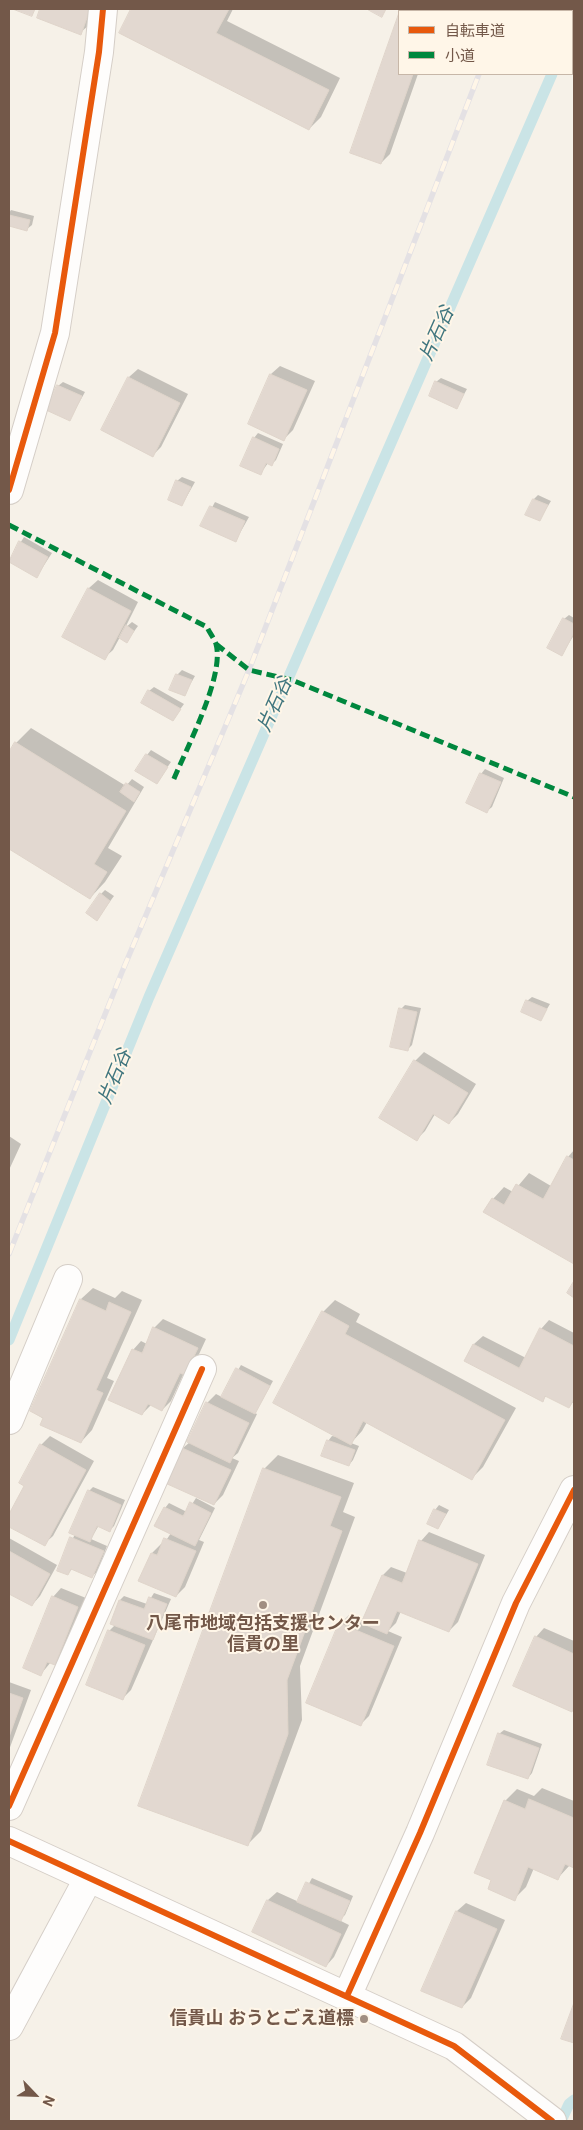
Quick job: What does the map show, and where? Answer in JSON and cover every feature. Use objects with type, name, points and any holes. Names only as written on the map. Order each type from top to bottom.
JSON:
[{"type":"street","points":[[9,490],[55,333],[99,52],[103,9]]},
{"type":"street","points":[[9,1420],[68,1279]]},
{"type":"street","points":[[9,1806],[202,1369]]},
{"type":"street","points":[[347,1996],[420,1833],[516,1603],[574,1490]]},
{"type":"street","points":[[9,1841],[454,2046],[552,2121]]},
{"type":"street","points":[[9,2026],[88,1879]]},
{"type":"building","points":[[13,9],[35,9],[32,16]]},
{"type":"building","points":[[40,9],[90,9],[81,35],[37,18]]},
{"type":"building","points":[[131,9],[229,9],[216,33],[329,90],[309,130],[119,33]]},
{"type":"building","points":[[367,9],[386,9],[382,17]]},
{"type":"building","points":[[398,16],[398,75],[413,75],[381,164],[350,153]]},
{"type":"building","points":[[9,215],[30,220],[27,231],[9,226]]},
{"type":"building","points":[[270,374],[307,390],[284,441],[248,424]]},
{"type":"building","points":[[128,377],[180,403],[153,457],[101,430]]},
{"type":"building","points":[[435,381],[464,394],[457,409],[429,396]]},
{"type":"building","points":[[57,385],[82,396],[70,421],[46,410]]},
{"type":"building","points":[[253,437],[279,449],[272,466],[266,463],[261,475],[240,466]]},
{"type":"building","points":[[176,480],[191,487],[182,506],[168,500]]},
{"type":"building","points":[[533,499],[548,505],[540,521],[525,515]]},
{"type":"building","points":[[210,506],[245,521],[236,542],[200,526]]},
{"type":"building","points":[[19,541],[48,557],[37,578],[9,562]]},
{"type":"building","points":[[88,588],[131,611],[105,660],[62,637]]},
{"type":"building","points":[[563,618],[574,624],[574,633],[562,656],[547,648]]},
{"type":"building","points":[[126,625],[134,631],[127,643],[119,638]]},
{"type":"building","points":[[176,674],[192,680],[185,696],[169,690]]},
{"type":"building","points":[[148,690],[181,709],[173,721],[141,703]]},
{"type":"building","points":[[15,742],[126,811],[94,864],[107,872],[90,899],[9,849],[9,752]]},
{"type":"building","points":[[146,754],[168,767],[157,784],[135,771]]},
{"type":"building","points":[[480,773],[501,782],[487,813],[466,803]]},
{"type":"building","points":[[126,783],[140,792],[134,802],[120,792]]},
{"type":"building","points":[[100,893],[110,901],[97,921],[86,913]]},
{"type":"building","points":[[526,1000],[547,1009],[541,1021],[521,1012]]},
{"type":"building","points":[[399,1008],[417,1012],[408,1051],[390,1047]]},
{"type":"building","points":[[414,1060],[468,1093],[449,1124],[433,1114],[417,1141],[379,1118]]},
{"type":"building","points":[[567,1156],[574,1160],[574,1264],[483,1212],[492,1198],[504,1205],[516,1184],[543,1199]]},
{"type":"building","points":[[574,1281],[574,1298],[567,1293]]},
{"type":"building","points":[[80,1299],[106,1311],[109,1302],[131,1312],[96,1390],[103,1393],[81,1443],[40,1425],[43,1418],[30,1411]]},
{"type":"building","points":[[322,1311],[349,1326],[345,1334],[505,1420],[472,1480],[363,1421],[351,1445],[273,1403]]},
{"type":"building","points":[[153,1327],[198,1348],[185,1375],[180,1373],[162,1411],[148,1404],[142,1415],[108,1400],[132,1349],[142,1353]]},
{"type":"building","points":[[540,1328],[574,1346],[574,1399],[569,1408],[545,1396],[543,1402],[464,1361],[473,1344],[519,1368]]},
{"type":"building","points":[[236,1368],[270,1386],[255,1414],[221,1397]]},
{"type":"building","points":[[206,1402],[249,1423],[230,1463],[187,1442]]},
{"type":"building","points":[[327,1440],[355,1450],[349,1466],[321,1456]]},
{"type":"building","points":[[40,1444],[86,1470],[45,1546],[9,1527],[9,1514],[24,1486],[19,1483]]},
{"type":"building","points":[[182,1448],[231,1470],[214,1505],[165,1483]]},
{"type":"building","name":"八尾市地域包括支援センター 信貴の里","points":[[263,1468],[341,1497],[330,1526],[342,1531],[287,1680],[288,1734],[248,1846],[138,1806]]},
{"type":"building","points":[[88,1490],[121,1505],[110,1532],[97,1526],[90,1542],[69,1533]]},
{"type":"building","points":[[190,1502],[211,1513],[195,1546],[154,1526],[164,1507],[183,1516]]},
{"type":"building","points":[[434,1509],[446,1514],[438,1529],[427,1524]]},
{"type":"building","points":[[70,1537],[104,1551],[92,1578],[71,1569],[68,1575],[57,1571]]},
{"type":"building","points":[[164,1538],[196,1551],[176,1597],[138,1581],[151,1553],[157,1555]]},
{"type":"building","points":[[419,1540],[478,1564],[449,1632],[397,1611],[387,1634],[361,1623],[382,1575],[402,1583]]},
{"type":"building","points":[[9,1551],[50,1574],[32,1606],[9,1594]]},
{"type":"building","points":[[52,1596],[78,1607],[55,1665],[47,1662],[41,1676],[23,1668]]},
{"type":"building","points":[[149,1597],[167,1604],[153,1640],[110,1624],[119,1600],[144,1609]]},
{"type":"building","points":[[339,1623],[394,1646],[361,1726],[306,1703]]},
{"type":"building","points":[[108,1630],[145,1645],[123,1700],[86,1685]]},
{"type":"building","points":[[535,1636],[574,1654],[574,1706],[572,1712],[513,1686]]},
{"type":"building","points":[[9,1693],[23,1698],[9,1737]]},
{"type":"building","points":[[498,1733],[539,1748],[528,1779],[487,1765]]},
{"type":"building","points":[[529,1799],[574,1818],[574,1868],[565,1864],[558,1880],[528,1867],[515,1901],[488,1889],[491,1880],[474,1873],[504,1800],[525,1809]]},
{"type":"building","points":[[306,1882],[350,1901],[341,1921],[297,1902]]},
{"type":"building","points":[[267,1900],[341,1934],[326,1967],[252,1932]]},
{"type":"building","points":[[456,1911],[497,1929],[462,2008],[421,1991]]},
{"type":"building","points":[[574,2003],[574,2043],[561,2039]]},
{"type":"waterway","name":"片石谷","points":[[9,1340],[149,997],[552,75]]},
{"type":"waterway","points":[[561,2121],[569,2104],[574,2100]]},
{"type":"railway","points":[[9,1254],[122,972],[249,670],[479,75]]},
{"type":"marked path","points":[[9,525],[207,627],[216,644],[215,674],[203,712],[173,781]]},
{"type":"marked path","points":[[216,644],[249,670],[292,680],[574,797]]},
{"type":"cycle path","points":[[9,490],[55,333],[99,52],[103,9]]},
{"type":"cycle path","points":[[9,1806],[202,1369]]},
{"type":"cycle path","points":[[347,1996],[420,1833],[516,1603],[574,1490]]},
{"type":"cycle path","points":[[9,1841],[454,2046],[552,2121]]},
{"type":"place","name":"八尾市地域包括支援センター 信貴の里","points":[[263,1605]]},
{"type":"place","name":"信貴山 おうとごえ道標","points":[[364,2019]]}]
